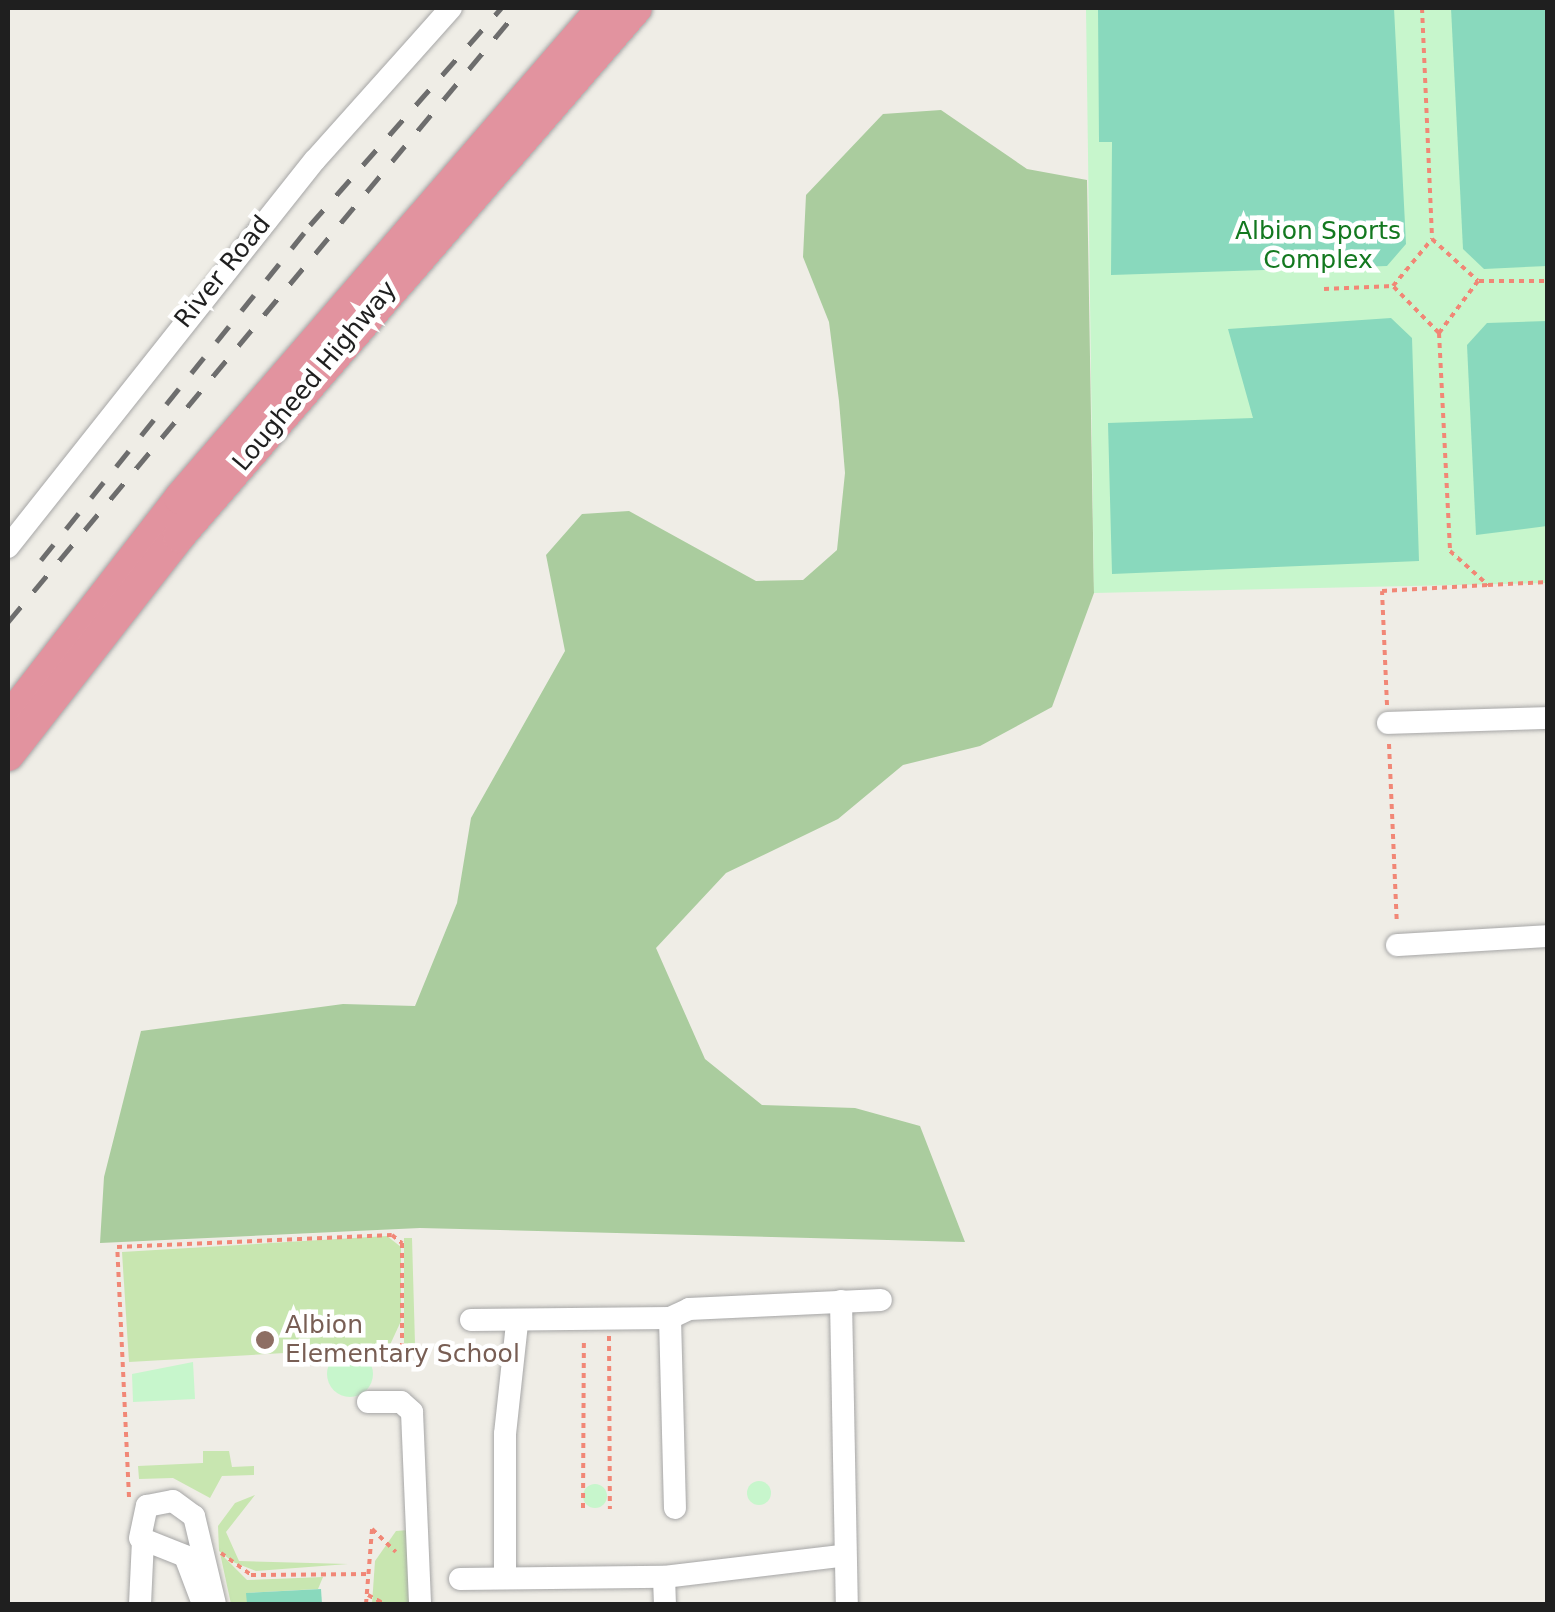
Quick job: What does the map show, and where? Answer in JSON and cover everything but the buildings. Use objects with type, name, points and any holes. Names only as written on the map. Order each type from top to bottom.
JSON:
[{"type":"highway","name":"Lougheed Highway","points":[[8,720],[180,498],[603,8]]},
{"type":"highway","name":"Lougheed Highway","points":[[8,755],[180,536],[636,8]]},
{"type":"street","name":"River Road","points":[[8,547],[291,189],[451,8]]},
{"type":"street","points":[[1388,722],[1548,718]]},
{"type":"street","points":[[1397,945],[1548,936]]},
{"type":"street","points":[[841,1300],[839,1556],[847,1604]]},
{"type":"street","points":[[471,1320],[517,1324],[670,1318],[689,1309],[881,1300]]},
{"type":"street","points":[[670,1318],[675,1508]]},
{"type":"street","points":[[506,1577],[505,1434],[517,1324]]},
{"type":"street","points":[[368,1402],[400,1402],[412,1412],[420,1604]]},
{"type":"street","points":[[140,1604],[143,1541],[138,1527],[148,1506],[173,1501],[194,1516],[215,1604]]},
{"type":"street","points":[[143,1541],[186,1556],[202,1604]]},
{"type":"street","points":[[460,1579],[664,1577],[839,1556]]},
{"type":"street","points":[[664,1577],[665,1604]]},
{"type":"path","points":[[1324,289],[1394,286],[1432,239],[1422,8]]},
{"type":"path","points":[[1432,239],[1478,281],[1544,280]]},
{"type":"path","points":[[1478,281],[1439,334],[1450,551],[1488,585]]},
{"type":"path","points":[[1394,286],[1439,334]]},
{"type":"path","points":[[1386,690],[1382,591],[1548,582]]},
{"type":"path","points":[[1390,754],[1396,911]]},
{"type":"path","points":[[129,1497],[116,1247],[392,1235],[402,1243],[402,1350],[324,1354]]},
{"type":"path","points":[[609,1323],[610,1509]]},
{"type":"path","points":[[583,1508],[584,1326]]},
{"type":"path","points":[[366,1604],[372,1529]]},
{"type":"path","points":[[217,1552],[250,1574],[370,1574]]},
{"type":"path","points":[[368,1594],[386,1603]]},
{"type":"green space","name":"Albion Sports Complex","points":[[1086,8],[1547,8],[1547,583],[1094,593]]},
{"type":"green space","points":[[1098,8],[1394,8],[1406,244],[1387,266],[1111,275],[1112,142],[1099,142]]},
{"type":"green space","points":[[1451,8],[1547,8],[1547,266],[1484,269],[1463,249]]},
{"type":"green space","points":[[941,110],[1027,169],[1087,180],[1094,593],[1052,707],[980,746],[903,765],[838,819],[726,873],[656,948],[705,1059],[762,1105],[855,1108],[920,1126],[965,1242],[420,1228],[100,1243],[104,1177],[141,1031],[343,1004],[415,1006],[457,903],[471,818],[565,651],[546,555],[582,514],[629,511],[756,581],[803,580],[837,550],[845,473],[839,401],[829,322],[803,257],[806,195],[883,114]]},
{"type":"green space","points":[[1391,318],[1412,338],[1419,561],[1112,574],[1108,423],[1253,418],[1228,329]]},
{"type":"green space","points":[[1547,321],[1547,526],[1476,535],[1467,345],[1487,323]]},
{"type":"green space","points":[[387,1236],[401,1247],[401,1321],[389,1347],[129,1362],[122,1252]]},
{"type":"green space","points":[[404,1238],[412,1238],[415,1344],[404,1345]]},
{"type":"green space","points":[[350,1351],[366,1358],[373,1374],[366,1390],[350,1397],[334,1390],[327,1374],[334,1358]]},
{"type":"green space","points":[[193,1362],[195,1399],[133,1402],[132,1374]]},
{"type":"green space","points":[[203,1451],[229,1451],[232,1467],[254,1466],[254,1475],[222,1476],[210,1498],[173,1478],[139,1479],[138,1466],[203,1463]]},
{"type":"green space","points":[[759,1481],[768,1484],[768,1502],[759,1505],[750,1502],[747,1493],[750,1484]]},
{"type":"green space","points":[[595,1484],[604,1487],[604,1505],[595,1508],[586,1505],[583,1496],[586,1487]]},
{"type":"green space","points":[[255,1495],[226,1532],[239,1561],[348,1564],[256,1571],[233,1562],[219,1551],[218,1526],[235,1503]]},
{"type":"green space","points":[[408,1530],[412,1604],[372,1604],[375,1561],[396,1531]]},
{"type":"green space","points":[[220,1553],[247,1580],[323,1577],[318,1589],[247,1593],[247,1604],[231,1604]]},
{"type":"green space","points":[[321,1589],[322,1604],[247,1604],[246,1593]]},
{"type":"railway","points":[[41,560],[310,225],[501,8]]},
{"type":"railway","points":[[8,622],[520,8]]},
{"type":"place","name":"Albion Elementary School","points":[[265,1340]]}]
